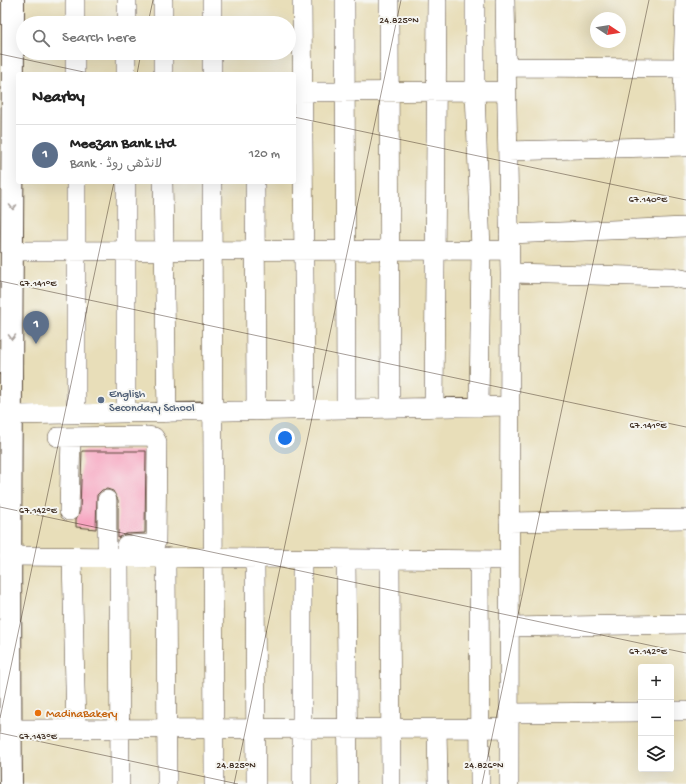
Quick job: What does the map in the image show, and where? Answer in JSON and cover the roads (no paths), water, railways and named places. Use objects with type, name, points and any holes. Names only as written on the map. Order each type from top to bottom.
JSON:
[{"type":"main road","points":[[11,784],[10,729],[5,678],[9,552],[15,94],[13,0]]},
{"type":"street","points":[[75,0],[75,16]]},
{"type":"street","points":[[126,16],[127,0]]},
{"type":"street","points":[[163,0],[163,16]]},
{"type":"street","points":[[212,0],[212,16]]},
{"type":"street","points":[[302,0],[298,92],[304,251],[305,410]]},
{"type":"street","points":[[345,0],[344,92],[346,409]]},
{"type":"street","points":[[389,0],[390,408]]},
{"type":"street","points":[[434,408],[437,0]]},
{"type":"street","points":[[475,0],[475,91],[481,250],[479,407]]},
{"type":"street","points":[[505,0],[510,273],[509,784]]},
{"type":"street","points":[[508,151],[686,146],[684,68],[685,0]]},
{"type":"street","points":[[75,60],[75,72]]},
{"type":"street","points":[[126,60],[126,72]]},
{"type":"street","points":[[163,60],[163,72]]},
{"type":"street","points":[[212,60],[212,72]]},
{"type":"street","points":[[506,68],[684,68]]},
{"type":"street","points":[[298,92],[506,91]]},
{"type":"street","points":[[76,184],[76,414]]},
{"type":"street","points":[[126,184],[126,413]]},
{"type":"street","points":[[163,184],[167,413]]},
{"type":"street","points":[[212,184],[214,784]]},
{"type":"street","points":[[255,184],[256,411]]},
{"type":"street","points":[[13,251],[481,250],[509,242],[686,228]]},
{"type":"street","points":[[510,273],[672,277],[686,280]]},
{"type":"street","points":[[11,415],[509,406]]},
{"type":"street","points":[[41,552],[72,557],[113,551],[156,542],[156,442],[154,437],[65,437],[69,511]]},
{"type":"street","points":[[107,500],[113,551],[120,729],[120,784]]},
{"type":"street","points":[[509,522],[686,519]]},
{"type":"street","points":[[9,552],[113,551],[166,557],[509,560]]},
{"type":"street","points":[[72,557],[76,729]]},
{"type":"street","points":[[166,557],[167,784]]},
{"type":"street","points":[[255,558],[256,784]]},
{"type":"street","points":[[302,558],[302,784]]},
{"type":"street","points":[[346,559],[348,784]]},
{"type":"street","points":[[390,559],[390,784]]},
{"type":"street","points":[[479,560],[480,784]]},
{"type":"street","points":[[509,627],[686,624]]},
{"type":"street","points":[[674,711],[686,711]]},
{"type":"street","points":[[10,729],[480,728],[509,721],[638,712]]},
{"type":"street","points":[[437,728],[438,784]]},
{"type":"place","name":"Meezan Bank Ltd","points":[[36,344]]},
{"type":"place","name":"English Secondary School","points":[[101,400]]},
{"type":"place","name":"MadinaBakery","points":[[38,713]]}]
